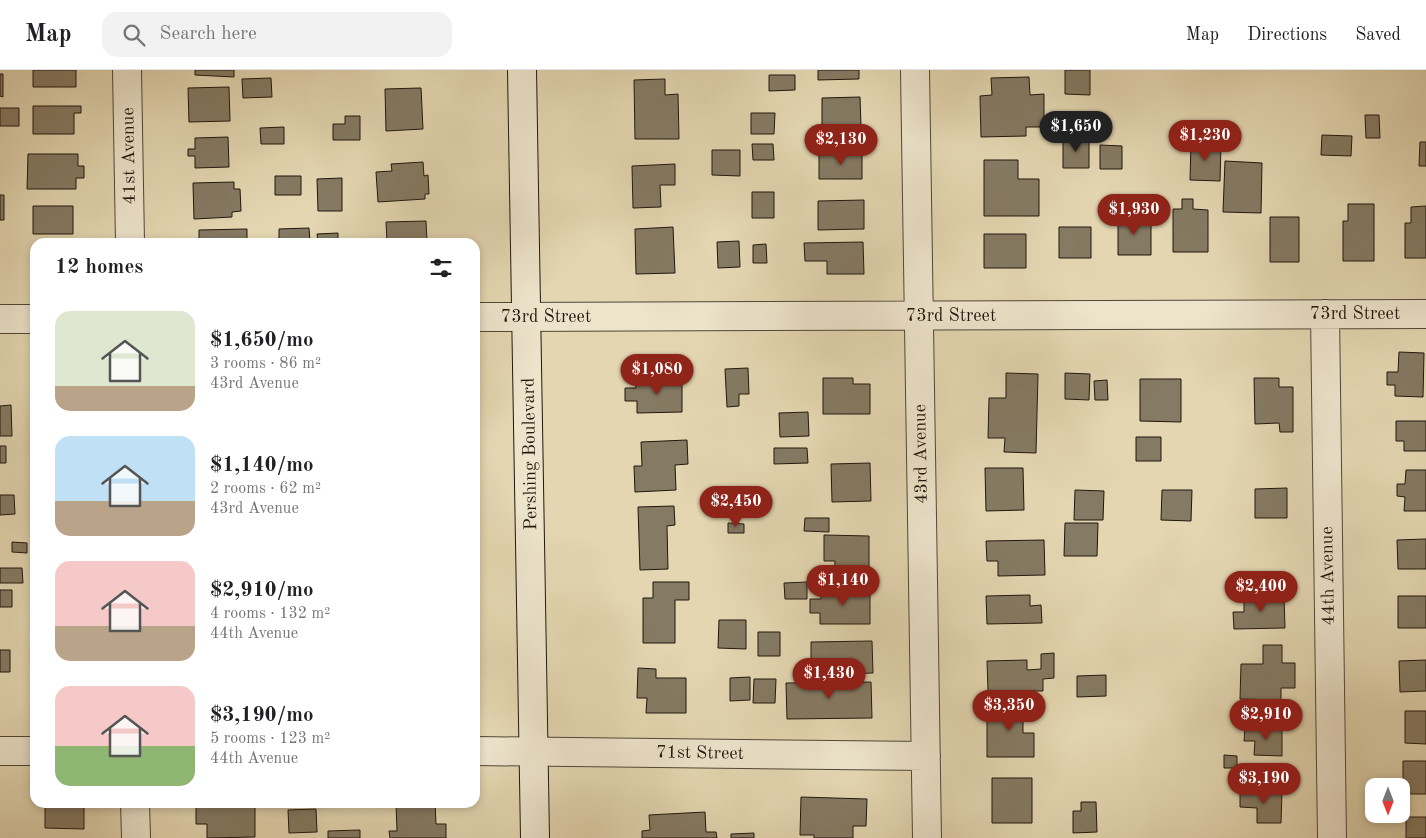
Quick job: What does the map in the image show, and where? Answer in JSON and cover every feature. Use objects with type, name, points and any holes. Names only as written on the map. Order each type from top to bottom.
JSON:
[{"type":"street","name":"41st Avenue","points":[[128,70],[130,238]]},
{"type":"street","name":"Pershing Boulevard","points":[[522,70],[528,317],[535,838]]},
{"type":"street","name":"43rd Avenue","points":[[916,70],[927,838]]},
{"type":"street","name":"44th Avenue","points":[[1325,314],[1332,838]]},
{"type":"street","name":"73rd Street","points":[[480,318],[1426,314]]},
{"type":"street","points":[[0,319],[30,319]]},
{"type":"street","points":[[0,751],[30,751]]},
{"type":"street","name":"71st Street","points":[[480,752],[926,756]]},
{"type":"street","points":[[135,808],[136,838]]},
{"type":"building","points":[[33,70],[76,70],[76,87],[33,87]]},
{"type":"building","points":[[195,70],[234,70],[234,77],[195,75]]},
{"type":"building","points":[[818,70],[859,70],[859,79],[818,80]]},
{"type":"building","points":[[1065,70],[1090,70],[1090,95],[1065,94]]},
{"type":"building","points":[[0,74],[3,74],[3,97],[0,96]]},
{"type":"building","points":[[769,75],[795,75],[795,90],[769,91]]},
{"type":"building","points":[[1029,77],[1030,95],[1044,94],[1044,127],[1026,127],[1026,136],[981,137],[980,96],[992,95],[991,78]]},
{"type":"building","points":[[271,78],[272,97],[243,98],[242,79]]},
{"type":"building","points":[[665,79],[665,95],[678,94],[679,139],[635,139],[634,80]]},
{"type":"building","points":[[229,87],[230,121],[189,122],[188,88]]},
{"type":"building","points":[[421,88],[423,129],[386,131],[385,89]]},
{"type":"building","points":[[860,97],[861,126],[822,128],[822,98]]},
{"type":"building","points":[[33,106],[81,106],[81,113],[74,113],[74,134],[33,134]]},
{"type":"building","points":[[0,108],[19,108],[19,126],[0,126]]},
{"type":"building","points":[[751,113],[775,113],[774,134],[751,134]]},
{"type":"building","points":[[1365,115],[1379,115],[1380,138],[1366,138]]},
{"type":"building","points":[[345,116],[360,116],[360,140],[333,140],[333,124],[345,124]]},
{"type":"building","points":[[284,127],[284,144],[261,144],[260,128]]},
{"type":"building","points":[[1322,135],[1352,136],[1351,156],[1321,155]]},
{"type":"building","points":[[228,137],[229,167],[195,168],[195,156],[188,156],[188,149],[195,149],[195,138]]},
{"type":"building","points":[[1063,137],[1089,137],[1089,168],[1063,168]]},
{"type":"building","points":[[1191,142],[1221,143],[1220,181],[1190,180]]},
{"type":"building","points":[[1420,142],[1426,142],[1426,166],[1419,166]]},
{"type":"building","points":[[752,144],[773,144],[774,160],[753,160]]},
{"type":"building","points":[[1100,145],[1122,146],[1122,169],[1100,169]]},
{"type":"building","points":[[712,150],[740,150],[740,176],[712,175]]},
{"type":"building","points":[[862,153],[862,179],[819,179],[819,154]]},
{"type":"building","points":[[28,154],[78,154],[78,166],[84,166],[84,178],[76,178],[76,189],[27,189]]},
{"type":"building","points":[[984,160],[1018,160],[1018,179],[1039,179],[1039,216],[984,216]]},
{"type":"building","points":[[1225,161],[1262,163],[1261,213],[1223,212]]},
{"type":"building","points":[[423,162],[424,176],[428,175],[429,194],[425,194],[425,199],[378,202],[376,172],[392,171],[391,164]]},
{"type":"building","points":[[675,164],[675,185],[660,185],[661,207],[633,208],[632,166]]},
{"type":"building","points":[[275,176],[301,176],[301,195],[275,195]]},
{"type":"building","points":[[342,178],[342,211],[318,211],[317,179]]},
{"type":"building","points":[[234,182],[234,189],[240,189],[241,211],[232,212],[232,217],[194,219],[193,183]]},
{"type":"building","points":[[752,192],[774,192],[774,218],[752,218]]},
{"type":"building","points":[[0,195],[4,195],[4,220],[0,220]]},
{"type":"building","points":[[1182,199],[1193,199],[1193,209],[1208,210],[1208,252],[1173,252],[1173,209],[1182,209]]},
{"type":"building","points":[[864,200],[864,229],[818,230],[818,201]]},
{"type":"building","points":[[1348,204],[1374,204],[1374,261],[1343,261],[1343,221],[1348,221]]},
{"type":"building","points":[[33,206],[73,206],[73,234],[33,234]]},
{"type":"building","points":[[1426,206],[1426,258],[1405,258],[1405,223],[1411,223],[1411,207]]},
{"type":"building","points":[[1118,216],[1151,216],[1151,255],[1118,255]]},
{"type":"building","points":[[1270,217],[1299,217],[1299,262],[1270,262]]},
{"type":"building","points":[[426,221],[427,238],[387,238],[386,222]]},
{"type":"building","points":[[673,227],[675,273],[636,274],[635,229]]},
{"type":"building","points":[[1059,227],[1091,227],[1091,258],[1059,258]]},
{"type":"building","points":[[309,228],[310,238],[279,238],[279,229]]},
{"type":"building","points":[[247,229],[247,238],[199,238],[199,230]]},
{"type":"building","points":[[338,233],[338,238],[318,238],[317,234]]},
{"type":"building","points":[[984,234],[1026,234],[1026,268],[984,268]]},
{"type":"building","points":[[739,241],[740,267],[718,268],[717,242]]},
{"type":"building","points":[[863,242],[864,274],[827,274],[827,261],[805,261],[804,243]]},
{"type":"building","points":[[766,244],[767,263],[753,263],[753,245]]},
{"type":"building","points":[[1399,352],[1424,353],[1423,397],[1395,396],[1395,385],[1387,385],[1387,372],[1398,372]]},
{"type":"building","points":[[748,368],[749,394],[739,394],[739,406],[727,407],[725,369]]},
{"type":"building","points":[[1006,373],[1038,374],[1036,453],[1004,452],[1005,438],[988,438],[989,398],[1006,398]]},
{"type":"building","points":[[1065,373],[1090,374],[1089,400],[1065,399]]},
{"type":"building","points":[[823,378],[853,378],[853,384],[870,384],[870,414],[823,414]]},
{"type":"building","points":[[1254,378],[1279,378],[1279,387],[1293,387],[1293,432],[1280,432],[1279,423],[1255,424]]},
{"type":"building","points":[[682,379],[682,412],[637,413],[637,401],[625,401],[625,388],[636,388],[635,380]]},
{"type":"building","points":[[1140,379],[1181,379],[1181,422],[1140,421]]},
{"type":"building","points":[[1107,380],[1108,400],[1095,400],[1094,381]]},
{"type":"building","points":[[11,405],[12,436],[0,436],[0,406]]},
{"type":"building","points":[[808,412],[809,436],[780,437],[779,413]]},
{"type":"building","points":[[1396,421],[1426,421],[1426,451],[1404,451],[1404,441],[1396,441]]},
{"type":"building","points":[[1136,437],[1161,437],[1161,461],[1136,461]]},
{"type":"building","points":[[687,440],[688,464],[675,465],[676,490],[635,492],[634,466],[642,466],[641,442]]},
{"type":"building","points":[[0,446],[6,446],[6,463],[0,463]]},
{"type":"building","points":[[774,448],[807,448],[808,463],[774,464]]},
{"type":"building","points":[[870,463],[871,501],[832,502],[831,464]]},
{"type":"building","points":[[985,468],[1023,468],[1024,510],[986,511]]},
{"type":"building","points":[[1406,470],[1426,470],[1426,511],[1404,511],[1405,497],[1397,496],[1397,484],[1405,484]]},
{"type":"building","points":[[1287,488],[1287,518],[1255,518],[1255,489]]},
{"type":"building","points":[[1075,490],[1104,491],[1103,520],[1074,520]]},
{"type":"building","points":[[1162,490],[1192,490],[1191,521],[1161,520]]},
{"type":"building","points":[[0,495],[14,495],[15,514],[0,515]]},
{"type":"building","points":[[674,506],[675,525],[667,526],[668,569],[640,570],[638,507]]},
{"type":"building","points":[[805,518],[829,518],[829,532],[804,531]]},
{"type":"building","points":[[728,523],[744,524],[744,533],[728,533]]},
{"type":"building","points":[[1065,523],[1098,523],[1097,556],[1064,556]]},
{"type":"building","points":[[824,535],[869,536],[869,581],[834,580],[835,561],[824,561]]},
{"type":"building","points":[[1426,539],[1426,569],[1398,569],[1397,540]]},
{"type":"building","points":[[1044,540],[1045,575],[998,576],[998,561],[987,561],[986,541]]},
{"type":"building","points":[[12,542],[27,543],[27,553],[12,552]]},
{"type":"building","points":[[0,568],[22,568],[23,583],[0,583]]},
{"type":"building","points":[[653,582],[689,582],[689,600],[675,600],[675,643],[643,643],[643,598],[653,598]]},
{"type":"building","points":[[807,582],[807,599],[785,599],[784,583]]},
{"type":"building","points":[[0,590],[12,590],[12,607],[0,607]]},
{"type":"building","points":[[821,591],[870,591],[870,624],[820,624],[820,613],[810,613],[810,599],[821,599]]},
{"type":"building","points":[[1030,595],[1030,606],[1041,605],[1042,623],[987,624],[986,596]]},
{"type":"building","points":[[1284,596],[1285,628],[1234,629],[1233,612],[1244,612],[1244,597]]},
{"type":"building","points":[[1398,596],[1426,596],[1426,628],[1398,628]]},
{"type":"building","points":[[719,620],[746,620],[746,649],[718,648]]},
{"type":"building","points":[[758,632],[780,632],[780,656],[758,656]]},
{"type":"building","points":[[872,641],[873,673],[811,675],[811,642]]},
{"type":"building","points":[[1263,645],[1282,645],[1282,663],[1295,663],[1295,688],[1281,688],[1281,700],[1240,699],[1241,664],[1263,664]]},
{"type":"building","points":[[0,650],[10,650],[10,672],[0,672]]},
{"type":"building","points":[[1054,653],[1054,678],[1043,679],[1043,691],[988,691],[987,661],[1027,660],[1027,670],[1041,669],[1041,654]]},
{"type":"building","points":[[1426,660],[1426,691],[1400,692],[1399,661]]},
{"type":"building","points":[[638,668],[656,669],[656,678],[686,678],[686,713],[646,713],[647,698],[637,698]]},
{"type":"building","points":[[1106,675],[1106,696],[1077,697],[1077,676]]},
{"type":"building","points":[[750,677],[750,700],[730,701],[730,678]]},
{"type":"building","points":[[754,679],[776,679],[775,703],[753,703]]},
{"type":"building","points":[[871,682],[872,718],[787,719],[786,683]]},
{"type":"building","points":[[994,702],[1023,702],[1023,733],[1034,733],[1034,757],[987,757],[987,719],[994,719]]},
{"type":"building","points":[[1405,711],[1426,711],[1426,744],[1405,743]]},
{"type":"building","points":[[1245,728],[1282,728],[1282,756],[1254,755],[1255,741],[1244,741]]},
{"type":"building","points":[[1224,755],[1237,756],[1237,768],[1224,768]]},
{"type":"building","points":[[1403,761],[1426,761],[1426,794],[1410,794],[1410,778],[1403,778]]},
{"type":"building","points":[[992,778],[1032,778],[1032,823],[992,823]]},
{"type":"building","points":[[1240,792],[1282,792],[1281,823],[1257,823],[1257,808],[1240,807]]},
{"type":"building","points":[[801,797],[867,799],[866,826],[853,826],[853,838],[814,838],[814,835],[800,835]]},
{"type":"building","points":[[1081,802],[1096,802],[1097,832],[1073,833],[1073,811],[1081,811]]},
{"type":"building","points":[[45,808],[84,808],[84,829],[45,828]]},
{"type":"building","points":[[196,808],[255,808],[255,837],[207,838],[207,824],[196,824]]},
{"type":"building","points":[[396,808],[435,808],[436,824],[446,824],[446,838],[390,838],[389,831],[397,831]]},
{"type":"building","points":[[316,809],[317,832],[289,833],[288,810]]},
{"type":"building","points":[[705,812],[706,832],[716,832],[717,838],[642,838],[642,831],[650,830],[649,815]]},
{"type":"building","points":[[1410,817],[1426,817],[1426,838],[1406,838],[1406,823],[1410,823]]},
{"type":"building","points":[[360,830],[360,838],[328,838],[328,831]]},
{"type":"building","points":[[754,833],[754,838],[731,838],[731,834]]}]
